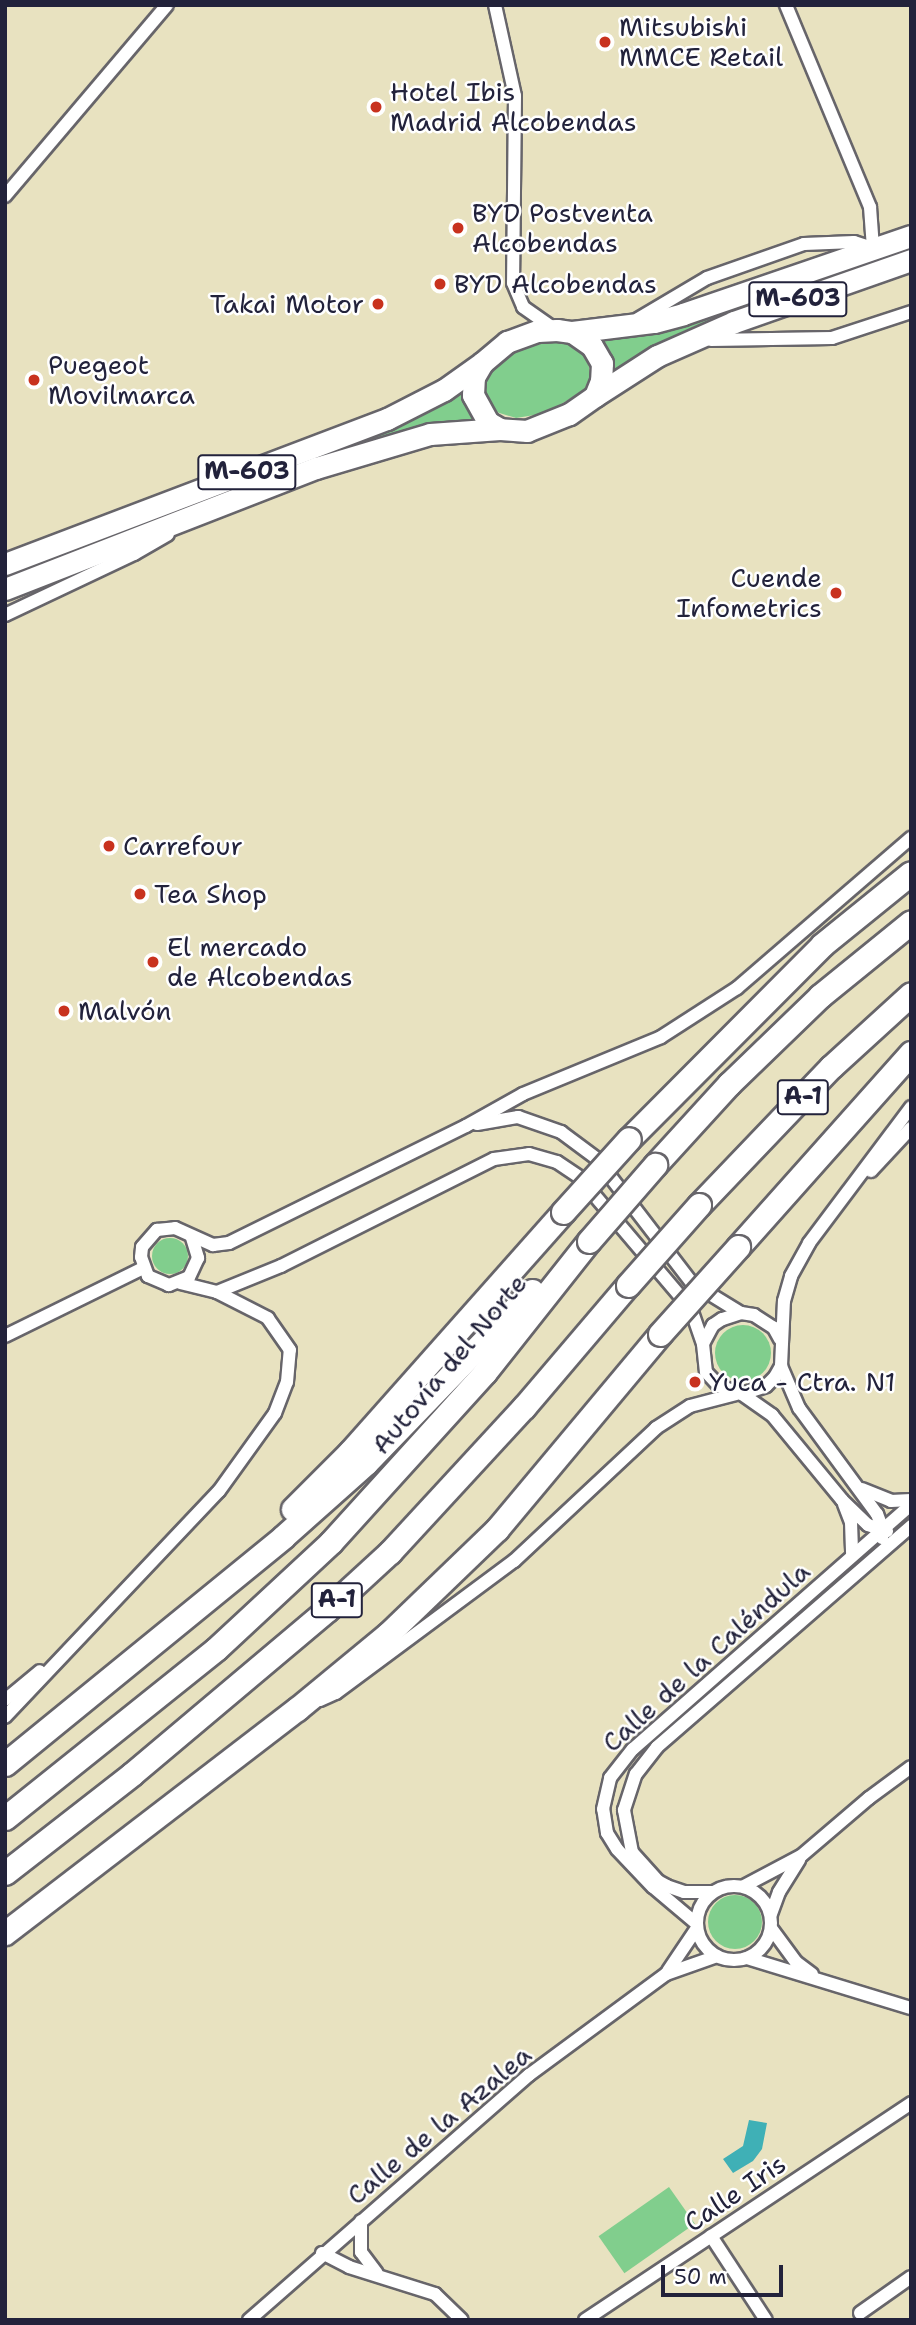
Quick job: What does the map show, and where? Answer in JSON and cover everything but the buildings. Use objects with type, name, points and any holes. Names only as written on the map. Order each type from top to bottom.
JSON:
[{"type":"highway","name":"M-603","points":[[5,564],[387,419],[444,390],[507,342],[538,331],[625,326],[683,314],[911,236]]},
{"type":"highway","name":"M-603","points":[[5,589],[316,468],[430,435],[500,429],[527,431],[545,426],[586,405],[595,396],[657,356],[734,322],[911,260]]},
{"type":"highway","points":[[564,331],[592,346],[602,363],[601,381],[595,396]]},
{"type":"highway","points":[[481,363],[474,377],[473,395],[481,412],[500,429]]},
{"type":"highway","points":[[184,1617],[350,1452],[629,1139],[822,945],[911,873]]},
{"type":"highway","name":"Autovía del Norte","points":[[5,1818],[216,1649],[331,1542],[485,1372],[584,1246],[729,1084],[820,996],[911,922]]},
{"type":"highway","name":"A-1","points":[[5,1873],[132,1774],[328,1609],[390,1552],[524,1407],[699,1205],[831,1067],[911,994]]},
{"type":"highway","points":[[5,1933],[297,1709],[388,1634],[497,1529],[660,1334],[911,1053]]},
{"type":"highway","points":[[817,1158],[911,1076]]},
{"type":"highway","points":[[5,1764],[284,1537],[366,1463],[526,1296],[584,1246]]},
{"type":"street","points":[[5,196],[167,5]]},
{"type":"street","points":[[495,5],[515,96],[513,283],[523,307],[538,320],[564,331]]},
{"type":"street","points":[[625,326],[707,278],[804,244],[854,242],[873,248],[870,206],[786,5]]},
{"type":"street","points":[[686,343],[727,337],[832,338],[911,312]]},
{"type":"street","points":[[5,615],[134,554],[209,508]]},
{"type":"street","points":[[5,1717],[219,1491],[275,1413],[287,1382],[289,1350],[268,1318],[217,1292],[180,1283],[158,1282],[143,1268],[142,1247],[157,1230],[175,1228],[192,1238],[213,1245],[229,1243],[466,1126],[523,1094],[661,1037],[737,988],[911,838]]},
{"type":"street","points":[[859,1569],[879,1544],[883,1530],[877,1514],[860,1488],[799,1408],[781,1366],[780,1339],[784,1301],[791,1276],[809,1243],[911,1107]]},
{"type":"street","points":[[466,1126],[518,1117],[561,1132],[596,1158],[692,1283],[718,1302],[765,1320],[780,1339]]},
{"type":"street","points":[[839,1205],[911,1128]]},
{"type":"street","points":[[217,1292],[281,1266],[494,1159],[529,1154],[557,1162],[579,1177],[691,1309],[703,1344],[706,1372],[719,1386],[739,1394],[772,1415],[842,1500],[868,1525],[883,1530],[897,1530],[911,1520]]},
{"type":"street","points":[[180,1283],[195,1269],[198,1258],[192,1238]]},
{"type":"street","points":[[5,1336],[143,1268]]},
{"type":"street","points":[[703,1344],[713,1325],[731,1315],[741,1313]]},
{"type":"street","points":[[297,1709],[335,1693],[514,1560],[656,1428],[690,1406],[766,1386],[781,1366]]},
{"type":"street","points":[[860,1488],[891,1501],[911,1503]]},
{"type":"street","points":[[842,1500],[851,1522],[852,1555]]},
{"type":"street","name":"Calle de la Caléndula","points":[[697,1926],[653,1887],[617,1849],[607,1833],[603,1809],[610,1777],[633,1749],[911,1503]]},
{"type":"street","name":"Calle de la Caléndula","points":[[712,1892],[674,1889],[657,1881],[632,1852],[624,1810],[628,1790],[636,1774],[657,1747],[745,1674],[859,1569],[911,1526]]},
{"type":"street","points":[[5,1700],[78,1640]]},
{"type":"street","points":[[744,1886],[802,1856],[869,1798],[911,1767]]},
{"type":"street","points":[[771,1914],[765,1901],[744,1886],[731,1885],[712,1892],[703,1901],[697,1926],[707,1948],[717,1956],[738,1960],[747,1958],[764,1946],[779,1892],[802,1856]]},
{"type":"street","name":"Calle de la Azalea","points":[[666,1974],[697,1926]]},
{"type":"street","points":[[771,1928],[796,1962],[827,1984]]},
{"type":"street","name":"Calle de la Azalea","points":[[249,2320],[322,2253],[529,2076],[666,1974],[717,1956]]},
{"type":"street","points":[[747,1958],[911,2008]]},
{"type":"street","name":"Calle Iris","points":[[585,2320],[911,2103]]},
{"type":"street","points":[[361,2221],[361,2252],[380,2276]]},
{"type":"street","points":[[710,2236],[765,2320]]},
{"type":"street","points":[[322,2253],[349,2267],[435,2294],[462,2320]]},
{"type":"street","points":[[860,2313],[911,2277]]},
{"type":"green space","points":[[728,312],[682,332],[611,373],[610,354],[600,339],[669,329]]},
{"type":"green space","points":[[554,340],[576,344],[588,357],[590,379],[584,390],[547,413],[516,418],[493,411],[483,391],[485,378],[496,363],[513,352]]},
{"type":"green space","points":[[463,388],[475,420],[414,429],[348,446],[395,427]]},
{"type":"green space","points":[[170,1238],[182,1244],[188,1256],[182,1268],[170,1274],[158,1268],[152,1256],[158,1244]]},
{"type":"green space","points":[[743,1325],[754,1327],[763,1333],[769,1342],[769,1364],[763,1373],[754,1379],[743,1381],[732,1379],[723,1373],[717,1364],[715,1353],[717,1342],[723,1333],[732,1327]]},
{"type":"green space","points":[[735,1895],[754,1903],[762,1922],[754,1941],[735,1949],[716,1941],[708,1922],[716,1903]]},
{"type":"green space","points":[[669,2187],[695,2224],[624,2273],[599,2236]]},
{"type":"water","points":[[749,2120],[767,2123],[762,2149],[753,2161],[733,2173],[723,2159],[743,2146]]},
{"type":"place","name":"Mitsubishi MMCE Retail","points":[[605,42]]},
{"type":"place","name":"Hotel Ibis Madrid Alcobendas","points":[[376,107]]},
{"type":"place","name":"BYD Postventa Alcobendas","points":[[458,228]]},
{"type":"place","name":"BYD Alcobendas","points":[[440,284]]},
{"type":"place","name":"Takai Motor","points":[[378,304]]},
{"type":"place","name":"Puegeot Movilmarca","points":[[34,380]]},
{"type":"place","name":"Cuende Infometrics","points":[[836,593]]},
{"type":"place","name":"Carrefour","points":[[109,846]]},
{"type":"place","name":"Tea Shop","points":[[140,894]]},
{"type":"place","name":"El mercado de Alcobendas","points":[[153,962]]},
{"type":"place","name":"Malvón","points":[[64,1011]]},
{"type":"place","name":"Yuca - Ctra. N1","points":[[695,1382]]}]
